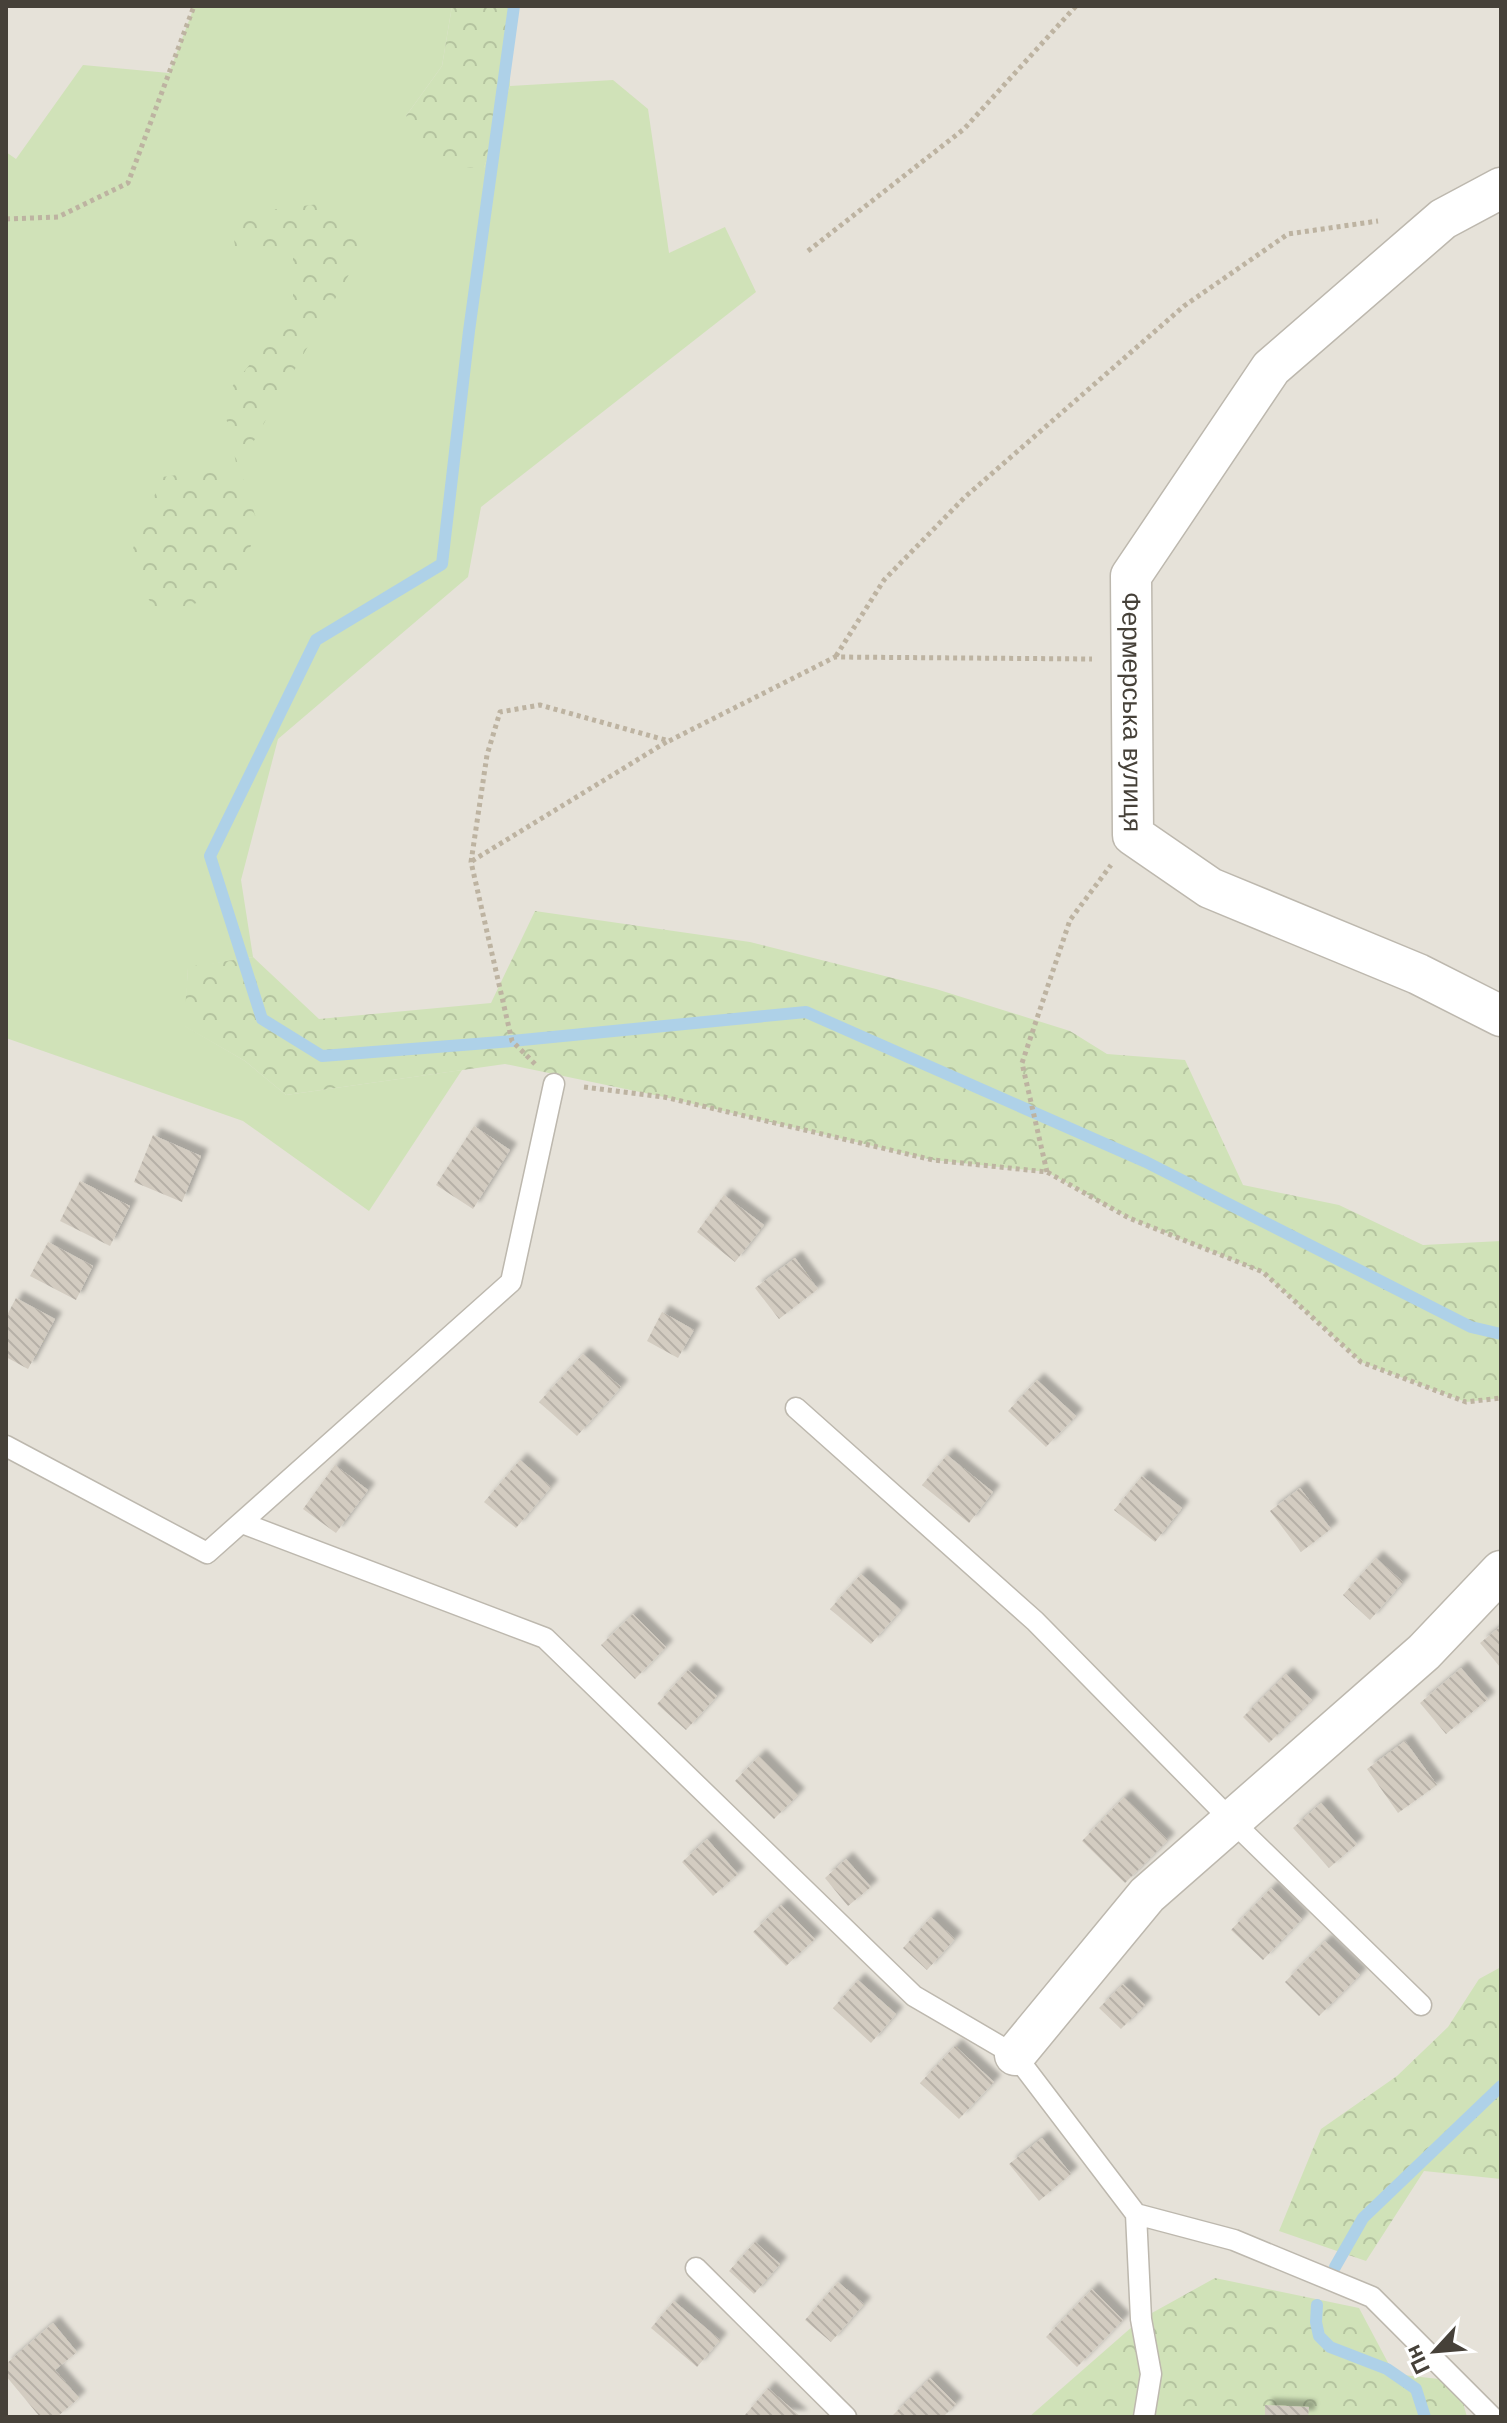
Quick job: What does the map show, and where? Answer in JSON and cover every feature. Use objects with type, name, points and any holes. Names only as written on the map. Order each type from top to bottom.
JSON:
[{"type":"street","name":"Фермерська вулиця","points":[[1501,188],[1443,219],[1271,368],[1131,576],[1133,835],[1210,888],[1418,974],[1501,1016]]},
{"type":"street","points":[[1015,2055],[1147,1895],[1424,1652],[1501,1571]]},
{"type":"lane","points":[[6,1446],[207,1553],[511,1282],[554,1084]]},
{"type":"lane","points":[[796,1408],[1035,1621],[1232,1821],[1421,2005]]},
{"type":"lane","points":[[242,1523],[545,1638],[914,1996],[1015,2055],[1136,2214],[1141,2319],[1151,2374],[1144,2417]]},
{"type":"lane","points":[[1136,2214],[1234,2240],[1372,2297],[1492,2417]]},
{"type":"lane","points":[[696,2268],[846,2417]]},
{"type":"path","points":[[6,219],[58,217],[128,183],[194,6]]},
{"type":"path","points":[[808,251],[964,129],[1076,6]]},
{"type":"path","points":[[835,657],[884,580],[965,497],[1184,306],[1288,234],[1380,220]]},
{"type":"path","points":[[471,862],[669,741],[835,657],[1131,659]]},
{"type":"path","points":[[669,741],[540,705],[500,712],[487,755],[471,862],[512,1041],[554,1084],[664,1097],[933,1160],[1047,1172],[1129,1218],[1263,1272],[1361,1362],[1466,1402],[1501,1398]]},
{"type":"path","points":[[1047,1172],[1022,1063],[1070,920],[1133,835]]},
{"type":"shaded area","points":[[6,6],[1501,6],[1501,2417],[6,2417]]},
{"type":"green space","points":[[189,6],[452,6],[442,66],[406,116],[484,168],[510,86],[613,80],[648,109],[669,253],[725,227],[756,292],[481,507],[468,577],[278,739],[241,880],[253,957],[188,968],[185,1026],[245,1061],[286,1095],[462,1070],[369,1211],[243,1121],[6,1038],[6,152],[16,159],[83,65],[169,73],[193,10]]},
{"type":"green space","points":[[452,6],[520,6],[509,33],[510,86],[484,168],[439,166],[406,116],[442,66]]},
{"type":"green space","points":[[319,204],[371,236],[239,467],[258,524],[235,593],[159,613],[125,568],[162,477],[237,467],[222,399],[293,311],[293,245],[236,252],[230,215]]},
{"type":"green space","points":[[535,911],[750,942],[936,989],[1070,1031],[1107,1054],[1185,1060],[1243,1185],[1339,1205],[1423,1245],[1501,1241],[1501,1398],[1466,1402],[1361,1362],[1263,1272],[1129,1218],[1047,1172],[933,1160],[664,1097],[505,1064],[286,1095],[245,1061],[184,1026],[188,967],[253,957],[319,1019],[491,1003]]},
{"type":"green space","points":[[1501,1967],[1501,2179],[1424,2171],[1366,2261],[1279,2231],[1321,2129],[1397,2076],[1448,2027],[1479,1979]]},
{"type":"green space","points":[[1215,2278],[1359,2308],[1394,2374],[1457,2381],[1467,2417],[1029,2417],[1141,2319]]},
{"type":"building","points":[[474,1126],[510,1150],[473,1209],[436,1185]]},
{"type":"building","points":[[153,1135],[201,1156],[182,1202],[134,1182]]},
{"type":"building","points":[[80,1181],[130,1206],[110,1246],[60,1221]]},
{"type":"building","points":[[724,1195],[764,1225],[735,1262],[697,1232]]},
{"type":"building","points":[[48,1242],[93,1266],[76,1300],[30,1276]]},
{"type":"building","points":[[795,1258],[818,1289],[779,1319],[755,1288]]},
{"type":"building","points":[[16,1298],[55,1319],[28,1369],[6,1357],[6,1317]]},
{"type":"building","points":[[662,1312],[694,1330],[678,1358],[647,1341]]},
{"type":"building","points":[[583,1354],[621,1387],[577,1436],[539,1402]]},
{"type":"building","points":[[1037,1380],[1076,1416],[1046,1447],[1008,1411]]},
{"type":"building","points":[[947,1455],[993,1492],[969,1523],[922,1485]]},
{"type":"building","points":[[520,1460],[551,1487],[516,1528],[484,1502]]},
{"type":"building","points":[[335,1465],[368,1490],[336,1533],[303,1509]]},
{"type":"building","points":[[1142,1476],[1182,1508],[1155,1542],[1114,1510]]},
{"type":"building","points":[[1300,1488],[1331,1529],[1301,1552],[1270,1511]]},
{"type":"building","points":[[1376,1558],[1403,1582],[1370,1620],[1343,1595]]},
{"type":"building","points":[[861,1574],[901,1610],[871,1644],[830,1609]]},
{"type":"building","points":[[633,1614],[666,1647],[635,1679],[601,1645]]},
{"type":"building","points":[[1501,1626],[1501,1668],[1480,1643]]},
{"type":"building","points":[[1461,1668],[1488,1699],[1446,1734],[1420,1703]]},
{"type":"building","points":[[688,1670],[717,1696],[686,1730],[657,1704]]},
{"type":"building","points":[[1286,1674],[1312,1700],[1269,1743],[1243,1717]]},
{"type":"building","points":[[1405,1741],[1437,1785],[1398,1813],[1367,1769]]},
{"type":"building","points":[[759,1756],[798,1795],[774,1819],[735,1781]]},
{"type":"building","points":[[1124,1797],[1168,1840],[1125,1883],[1082,1841]]},
{"type":"building","points":[[1321,1803],[1357,1844],[1329,1868],[1293,1828]]},
{"type":"building","points":[[707,1839],[738,1874],[713,1896],[682,1862]]},
{"type":"building","points":[[846,1859],[871,1887],[848,1906],[825,1878]]},
{"type":"building","points":[[1271,1888],[1302,1919],[1263,1960],[1231,1930]]},
{"type":"building","points":[[781,1905],[815,1939],[786,1966],[753,1932]]},
{"type":"building","points":[[931,1917],[955,1939],[927,1970],[903,1948]]},
{"type":"building","points":[[1325,1941],[1360,1975],[1319,2016],[1285,1982]]},
{"type":"building","points":[[858,1980],[896,2014],[871,2043],[833,2008]]},
{"type":"building","points":[[1123,1984],[1145,2005],[1121,2029],[1099,2008]]},
{"type":"building","points":[[955,2046],[994,2082],[959,2119],[920,2083]]},
{"type":"building","points":[[1042,2138],[1071,2174],[1039,2201],[1009,2164]]},
{"type":"building","points":[[755,2242],[780,2264],[754,2294],[729,2271]]},
{"type":"building","points":[[838,2282],[864,2304],[831,2342],[805,2320]]},
{"type":"building","points":[[1092,2289],[1123,2320],[1077,2367],[1046,2337]]},
{"type":"building","points":[[674,2301],[720,2340],[697,2367],[651,2328]]},
{"type":"building","points":[[53,2323],[77,2352],[55,2370],[79,2398],[57,2417],[40,2417],[6,2376],[6,2364]]},
{"type":"building","points":[[930,2378],[956,2404],[943,2417],[891,2417]]},
{"type":"building","points":[[768,2388],[801,2417],[747,2417],[745,2415]]},
{"type":"building","points":[[1265,2405],[1309,2407],[1308,2417],[1265,2417]]},
{"type":"waterway","points":[[514,6],[469,331],[442,564],[316,640],[210,856],[262,1019],[322,1056],[806,1012],[1146,1162],[1471,1327],[1501,1334]]},
{"type":"waterway","points":[[1335,2267],[1363,2218],[1501,2086]]},
{"type":"waterway","points":[[1317,2305],[1319,2336],[1330,2347],[1387,2369],[1416,2389],[1425,2417]]}]
